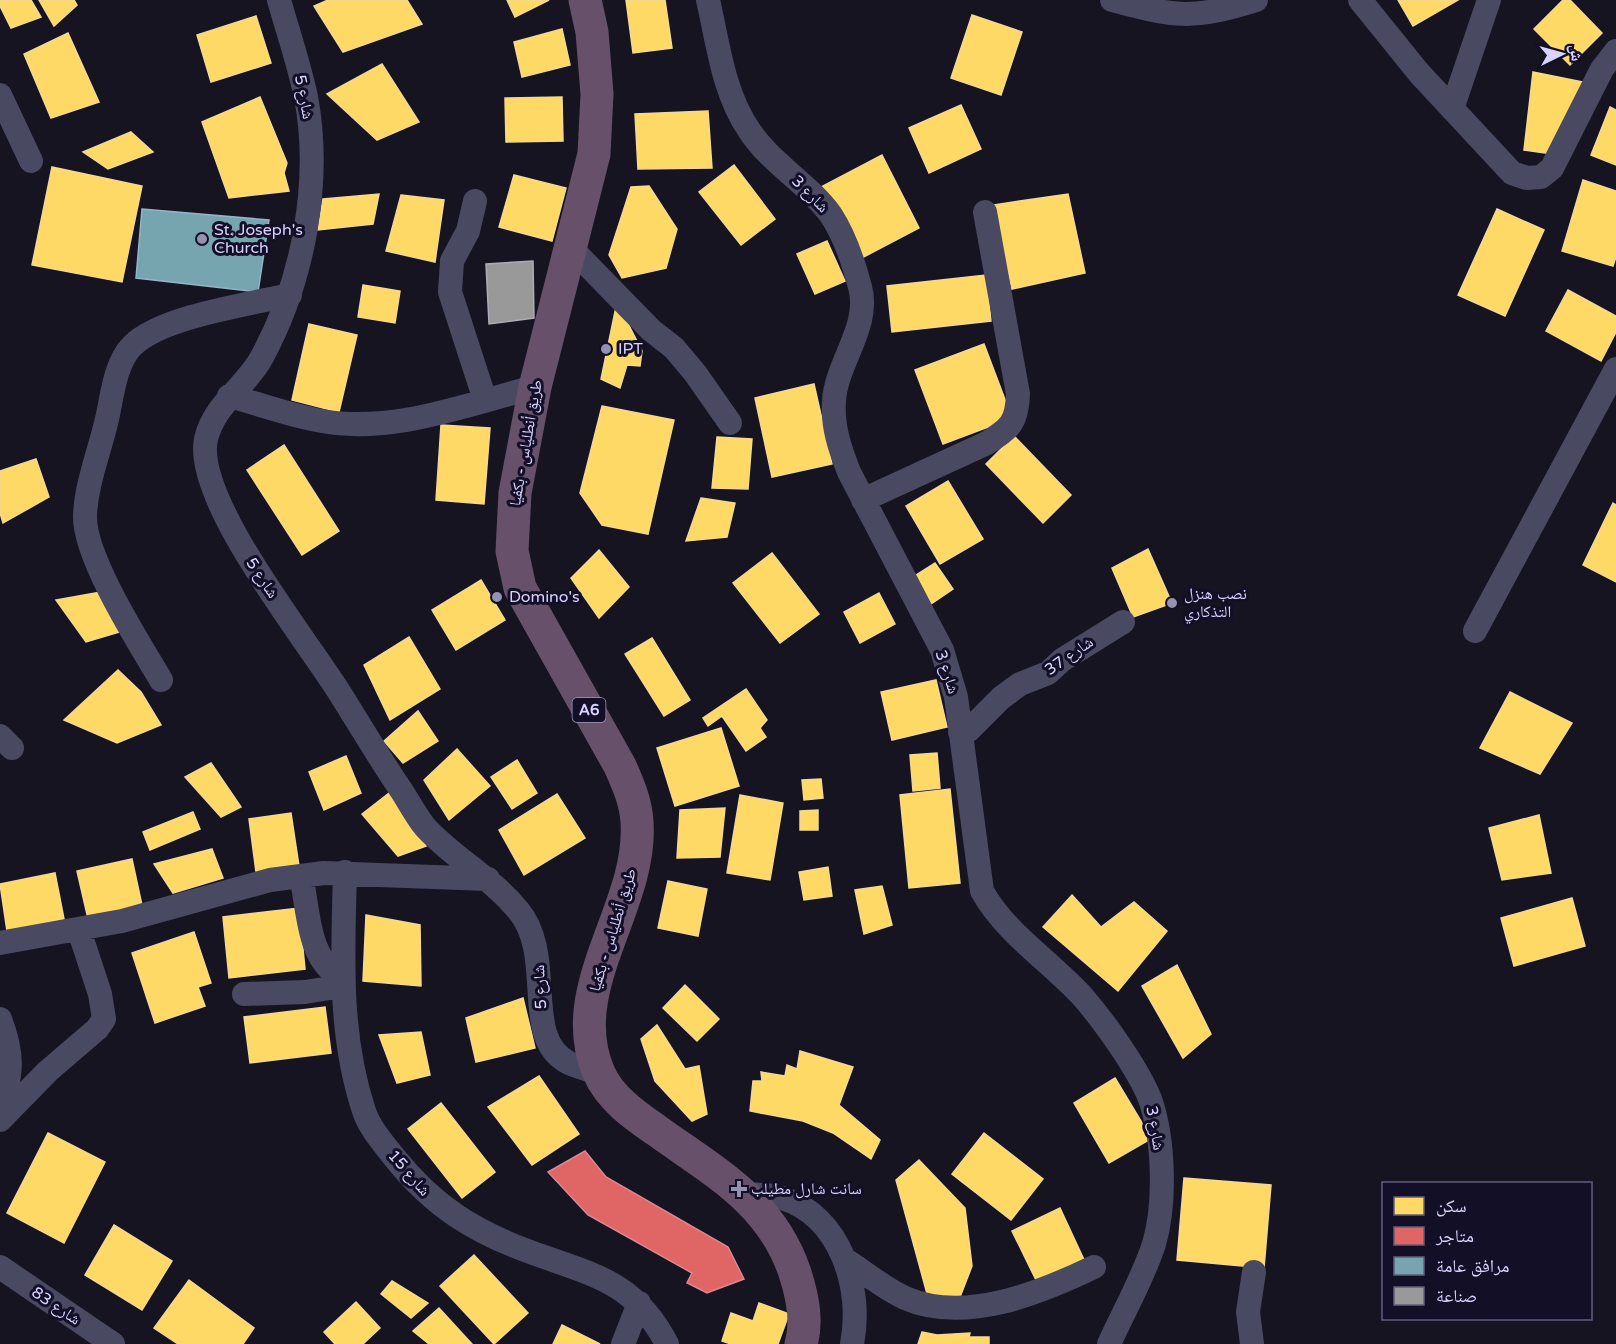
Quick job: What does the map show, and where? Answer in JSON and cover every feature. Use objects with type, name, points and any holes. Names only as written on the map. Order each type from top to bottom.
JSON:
[{"type":"highway","name":"طريق أنطلياس - بكفيا","points":[[585,0],[592,32],[597,94],[594,144],[535,387],[515,493],[512,551],[520,588],[620,766],[632,794],[637,823],[634,863],[599,969],[590,1011],[591,1044],[599,1073],[611,1094],[638,1118],[746,1194],[771,1224],[789,1256],[801,1293],[804,1316],[801,1344]]},
{"type":"street","name":"شارع 5","points":[[279,0],[306,97],[310,137],[307,215],[299,262],[290,295],[261,358],[246,381],[229,396],[217,412],[206,439],[205,460],[211,483],[243,549],[340,692],[378,758],[423,824],[437,839],[489,879],[520,912],[534,938],[539,958],[540,1014],[545,1038],[552,1049],[567,1062],[599,1073]]},
{"type":"street","name":"شارع 3","points":[[708,0],[728,87],[747,128],[758,143],[831,215],[861,290],[857,331],[840,370],[834,400],[839,444],[863,500],[942,650],[956,698],[982,891],[994,912],[1087,1003],[1112,1034],[1149,1098],[1158,1135],[1163,1183],[1154,1243],[1109,1344]]},
{"type":"street","points":[[1112,0],[1164,13],[1188,16],[1214,13],[1256,0]]},
{"type":"street","points":[[1360,0],[1452,109],[1512,173],[1527,178],[1541,177],[1552,168],[1602,69],[1616,51]]},
{"type":"street","points":[[1452,109],[1489,0]]},
{"type":"street","points":[[0,95],[32,161]]},
{"type":"street","points":[[475,201],[468,231],[452,261],[450,292],[485,400]]},
{"type":"street","points":[[863,500],[987,443],[1006,431],[1016,418],[1018,394],[984,212]]},
{"type":"street","points":[[570,247],[651,330],[674,348],[695,373],[730,423]]},
{"type":"street","points":[[161,680],[99,565],[87,532],[87,504],[120,368],[130,347],[166,326],[214,312],[290,295]]},
{"type":"street","points":[[1475,631],[1616,369]]},
{"type":"street","points":[[229,396],[313,419],[345,423],[407,419],[535,387]]},
{"type":"street","name":"شارع 37","points":[[960,732],[969,730],[1020,684],[1048,673],[1062,660],[1123,622]]},
{"type":"street","points":[[0,943],[122,921],[270,880],[345,872],[489,879]]},
{"type":"street","name":"شارع 15","points":[[345,872],[342,982],[352,1065],[365,1113],[386,1148],[414,1182],[435,1202],[489,1236],[595,1274],[639,1303],[655,1320],[667,1344]]},
{"type":"street","points":[[301,876],[315,950],[324,965],[342,982]]},
{"type":"street","points":[[0,1120],[48,1071],[97,1029],[104,1019],[100,994],[79,930]]},
{"type":"street","points":[[244,994],[305,992],[342,982]]},
{"type":"street","points":[[0,1019],[12,1062],[10,1079],[0,1113]]},
{"type":"street","points":[[746,1194],[783,1198],[806,1211],[830,1232],[847,1260],[853,1298],[852,1344]]},
{"type":"street","points":[[847,1260],[904,1297],[929,1306],[964,1308],[1041,1290],[1095,1267]]},
{"type":"street","name":"شارع 83","points":[[0,1268],[113,1344]]},
{"type":"street","points":[[1252,1344],[1248,1312],[1254,1272]]},
{"type":"street","points":[[623,1344],[639,1303]]},
{"type":"building: سكن","points":[[0,0],[31,0],[41,17],[11,28],[0,6]]},
{"type":"building: سكن","points":[[39,0],[74,0],[77,5],[54,26]]},
{"type":"building: سكن","points":[[328,0],[407,0],[422,24],[343,52],[314,6]]},
{"type":"building: سكن","points":[[507,0],[549,0],[515,17]]},
{"type":"building: سكن","points":[[626,0],[665,0],[672,48],[633,53]]},
{"type":"building: سكن","points":[[1398,0],[1458,0],[1413,26]]},
{"type":"building: سكن","points":[[1563,0],[1570,0],[1602,33],[1570,65],[1534,29]]},
{"type":"building: سكن","points":[[972,15],[1022,32],[1001,95],[951,78]]},
{"type":"building: سكن","points":[[256,16],[271,63],[211,82],[197,35]]},
{"type":"building: سكن","points":[[562,29],[570,65],[522,77],[514,42]]},
{"type":"building: سكن","points":[[68,33],[99,102],[51,118],[24,54]]},
{"type":"building: سكن","points":[[382,64],[419,122],[377,140],[327,94]]},
{"type":"building: سكن","points":[[1533,72],[1583,82],[1552,154],[1524,150]]},
{"type":"building: سكن","points":[[260,97],[287,163],[284,173],[289,191],[229,198],[202,122]]},
{"type":"building: سكن","points":[[562,97],[563,141],[506,142],[505,98]]},
{"type":"building: سكن","points":[[961,105],[981,149],[929,173],[909,128]]},
{"type":"building: سكن","points":[[1610,107],[1616,110],[1616,165],[1591,155]]},
{"type":"building: سكن","points":[[708,111],[712,168],[638,169],[635,114]]},
{"type":"building: سكن","points":[[131,132],[153,152],[108,169],[83,152]]},
{"type":"building: سكن","points":[[882,155],[919,228],[856,261],[819,188]]},
{"type":"building: سكن","points":[[734,165],[775,219],[741,245],[699,192]]},
{"type":"building: سكن","points":[[52,167],[142,186],[122,282],[32,265]]},
{"type":"building: سكن","points":[[514,175],[566,188],[552,241],[499,227]]},
{"type":"building: سكن","points":[[1583,180],[1616,191],[1616,257],[1613,266],[1562,251]]},
{"type":"building: سكن","points":[[649,186],[677,229],[666,268],[622,278],[609,255],[631,187]]},
{"type":"building: سكن","points":[[379,194],[373,224],[318,230],[323,199]]},
{"type":"building: سكن","points":[[1068,194],[1085,273],[1012,289],[993,205]]},
{"type":"building: سكن","points":[[401,195],[444,200],[435,262],[386,251]]},
{"type":"building: سكن","points":[[1497,209],[1544,230],[1505,316],[1458,295]]},
{"type":"building: سكن","points":[[827,241],[845,281],[815,294],[797,254]]},
{"type":"building: سكن","points":[[986,275],[991,321],[892,332],[887,286]]},
{"type":"building: سكن","points":[[363,285],[400,291],[395,323],[358,317]]},
{"type":"building: سكن","points":[[1568,290],[1616,316],[1616,332],[1601,361],[1546,331]]},
{"type":"building: سكن","points":[[617,302],[642,351],[640,366],[627,365],[620,388],[601,379]]},
{"type":"building: سكن","points":[[309,324],[357,335],[339,412],[292,400]]},
{"type":"building: سكن","points":[[984,344],[1012,418],[943,444],[915,370]]},
{"type":"building: سكن","points":[[814,384],[832,464],[772,477],[755,398]]},
{"type":"building: سكن","points":[[602,406],[674,420],[648,534],[602,525],[580,493]]},
{"type":"building: سكن","points":[[441,425],[490,428],[484,504],[436,500]]},
{"type":"building: سكن","points":[[1014,436],[1071,495],[1043,523],[986,464]]},
{"type":"building: سكن","points":[[717,437],[752,439],[748,489],[712,488]]},
{"type":"building: سكن","points":[[284,445],[339,531],[302,555],[247,470]]},
{"type":"building: سكن","points":[[36,459],[49,497],[3,523],[0,513],[0,471]]},
{"type":"building: سكن","points":[[948,481],[983,539],[940,564],[906,506]]},
{"type":"building: سكن","points":[[701,498],[735,503],[727,537],[686,541]]},
{"type":"building: سكن","points":[[1613,503],[1616,505],[1616,582],[1583,565]]},
{"type":"building: سكن","points":[[1148,549],[1172,603],[1133,617],[1112,568]]},
{"type":"building: سكن","points":[[599,550],[629,587],[599,618],[571,578]]},
{"type":"building: سكن","points":[[772,553],[819,614],[780,643],[733,583]]},
{"type":"building: سكن","points":[[935,563],[953,589],[931,604],[913,577]]},
{"type":"building: سكن","points":[[481,580],[505,620],[456,650],[432,610]]},
{"type":"building: سكن","points":[[106,591],[126,630],[86,642],[56,600]]},
{"type":"building: سكن","points":[[879,593],[895,624],[860,643],[844,612]]},
{"type":"building: سكن","points":[[409,637],[440,689],[390,720],[364,665]]},
{"type":"building: سكن","points":[[652,638],[690,700],[664,716],[625,654]]},
{"type":"building: سكن","points":[[118,670],[141,692],[161,725],[117,743],[64,720]]},
{"type":"building: سكن","points":[[936,680],[947,727],[892,740],[881,692]]},
{"type":"building: سكن","points":[[746,689],[767,720],[760,728],[766,737],[746,751],[722,716],[708,726],[703,718]]},
{"type":"building: سكن","points":[[1510,692],[1572,723],[1540,774],[1480,748]]},
{"type":"building: سكن","points":[[418,711],[438,741],[403,763],[384,741]]},
{"type":"building: سكن","points":[[721,728],[739,786],[675,806],[657,748]]},
{"type":"building: سكن","points":[[457,749],[490,786],[449,820],[424,780]]},
{"type":"building: سكن","points":[[937,753],[940,788],[913,791],[910,755]]},
{"type":"building: سكن","points":[[346,756],[361,793],[324,810],[309,772]]},
{"type":"building: سكن","points":[[517,760],[537,793],[512,809],[491,777]]},
{"type":"building: سكن","points":[[211,763],[241,807],[221,817],[185,777]]},
{"type":"building: سكن","points":[[821,779],[823,798],[804,800],[802,780]]},
{"type":"building: سكن","points":[[397,787],[426,846],[398,856],[362,814]]},
{"type":"building: سكن","points":[[950,789],[960,883],[909,888],[900,795]]},
{"type":"building: سكن","points":[[557,794],[585,838],[524,875],[499,830]]},
{"type":"building: سكن","points":[[740,795],[783,803],[770,880],[727,873]]},
{"type":"building: سكن","points":[[725,808],[720,857],[677,858],[680,810]]},
{"type":"building: سكن","points":[[818,810],[818,830],[800,830],[800,811]]},
{"type":"building: سكن","points":[[193,812],[200,829],[150,850],[143,832]]},
{"type":"building: سكن","points":[[291,813],[299,866],[256,872],[249,819]]},
{"type":"building: سكن","points":[[1539,815],[1551,873],[1502,880],[1489,828]]},
{"type":"building: سكن","points":[[212,849],[223,878],[173,893],[154,864]]},
{"type":"building: سكن","points":[[132,859],[143,910],[89,923],[77,871]]},
{"type":"building: سكن","points":[[828,867],[832,896],[804,900],[799,872]]},
{"type":"building: سكن","points":[[55,873],[64,919],[7,931],[0,884]]},
{"type":"building: سكن","points":[[668,881],[707,889],[698,936],[658,928]]},
{"type":"building: سكن","points":[[882,886],[892,925],[864,934],[855,890]]},
{"type":"building: سكن","points":[[1072,895],[1101,927],[1134,902],[1167,931],[1118,991],[1043,927]]},
{"type":"building: سكن","points":[[1572,898],[1585,946],[1514,966],[1501,918]]},
{"type":"building: سكن","points":[[299,908],[305,969],[229,978],[223,917]]},
{"type":"building: سكن","points":[[366,915],[420,925],[421,986],[363,981]]},
{"type":"building: سكن","points":[[194,932],[211,983],[198,987],[205,1006],[155,1023],[132,953]]},
{"type":"building: سكن","points":[[1177,965],[1211,1034],[1183,1058],[1142,986]]},
{"type":"building: سكن","points":[[685,985],[719,1019],[697,1041],[663,1008]]},
{"type":"building: سكن","points":[[523,998],[535,1048],[476,1062],[466,1018]]},
{"type":"building: سكن","points":[[325,1007],[331,1053],[250,1063],[244,1017]]},
{"type":"building: سكن","points":[[657,1025],[685,1069],[699,1066],[707,1114],[692,1121],[655,1081],[641,1039]]},
{"type":"building: سكن","points":[[421,1032],[430,1075],[397,1083],[379,1035]]},
{"type":"building: سكن","points":[[800,1051],[853,1067],[839,1105],[880,1140],[871,1159],[833,1133],[803,1121],[750,1111],[753,1081],[762,1081],[761,1072],[785,1076],[787,1065],[797,1069]]},
{"type":"building: سكن","points":[[539,1076],[579,1134],[532,1165],[488,1107]]},
{"type":"building: سكن","points":[[1115,1078],[1141,1121],[1149,1140],[1109,1163],[1074,1103]]},
{"type":"building: سكن","points":[[441,1103],[495,1172],[462,1198],[408,1129]]},
{"type":"building: سكن","points":[[48,1133],[105,1162],[64,1243],[7,1213]]},
{"type":"building: سكن","points":[[984,1133],[1043,1179],[1011,1220],[952,1174]]},
{"type":"building: سكن","points":[[919,1160],[965,1208],[972,1266],[960,1297],[929,1301],[896,1180]]},
{"type":"building: سكن","points":[[1184,1178],[1271,1185],[1264,1268],[1177,1260]]},
{"type":"building: سكن","points":[[1060,1208],[1085,1262],[1038,1284],[1012,1231]]},
{"type":"building: سكن","points":[[114,1225],[172,1261],[142,1310],[85,1275]]},
{"type":"building: سكن","points":[[474,1255],[528,1313],[494,1344],[440,1286]]},
{"type":"building: سكن","points":[[189,1280],[254,1328],[243,1344],[178,1344],[154,1328]]},
{"type":"building: سكن","points":[[392,1281],[428,1303],[411,1318],[381,1294]]},
{"type":"building: سكن","points":[[356,1302],[380,1328],[363,1344],[335,1344],[324,1332]]},
{"type":"building: سكن","points":[[759,1303],[789,1314],[778,1344],[731,1344],[722,1341],[731,1313],[753,1321]]},
{"type":"building: سكن","points":[[439,1308],[472,1344],[429,1344],[413,1331]]},
{"type":"building: سكن","points":[[562,1325],[600,1344],[553,1344]]},
{"type":"building: سكن","points":[[922,1332],[937,1335],[970,1333],[969,1337],[989,1337],[989,1344],[918,1344]]},
{"type":"building: متاجر","points":[[585,1151],[606,1177],[728,1247],[744,1279],[707,1293],[687,1283],[692,1273],[588,1215],[548,1172]]},
{"type":"building: مرافق عامة","name":"St. Joseph's Church","points":[[142,209],[269,220],[258,292],[136,278]]},
{"type":"building: صناعة","points":[[533,261],[534,318],[489,324],[486,264]]},
{"type":"place","name":"St. Joseph's Church","points":[[202,239]]},
{"type":"place","name":"IPT","points":[[606,349]]},
{"type":"place","name":"Domino's","points":[[497,597]]},
{"type":"place","name":"نصب هنزل التذكاري","points":[[1172,603]]},
{"type":"place","name":"سانت شارل مطيلب","points":[[739,1189]]}]
